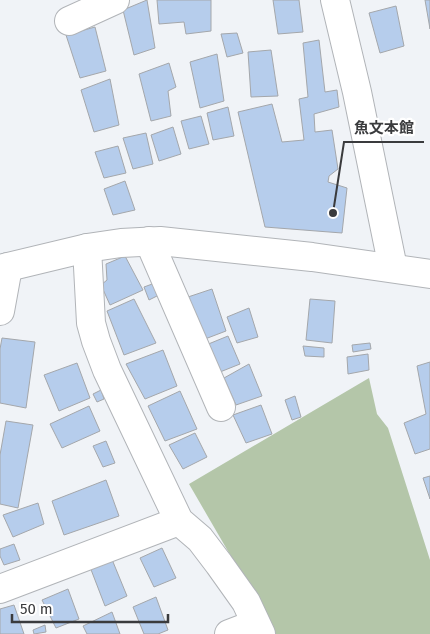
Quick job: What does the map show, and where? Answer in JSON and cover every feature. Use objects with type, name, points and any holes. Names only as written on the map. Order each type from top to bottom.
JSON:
[{"type":"street","points":[[69,22],[115,0]]},
{"type":"street","points":[[336,0],[393,268]]},
{"type":"street","points":[[0,310],[4,268],[87,248],[121,243],[160,241],[227,247],[430,274]]},
{"type":"street","points":[[149,242],[221,407]]},
{"type":"street","points":[[87,248],[91,323],[107,370],[179,521],[200,539],[219,564],[246,602],[258,629],[229,634]]},
{"type":"street","points":[[0,588],[179,521]]},
{"type":"green space","points":[[369,378],[377,414],[388,428],[430,560],[430,634],[276,634],[189,484]]},
{"type":"building","points":[[147,0],[155,48],[134,55],[123,10]]},
{"type":"building","points":[[157,0],[211,0],[211,31],[186,34],[184,22],[159,24]]},
{"type":"building","points":[[273,0],[299,0],[303,32],[278,34]]},
{"type":"building","points":[[425,0],[430,0],[430,29]]},
{"type":"building","points":[[396,6],[404,46],[380,53],[369,13]]},
{"type":"building","points":[[95,27],[106,71],[80,78],[66,35]]},
{"type":"building","points":[[237,33],[243,53],[227,57],[221,34]]},
{"type":"building","points":[[319,40],[325,92],[337,90],[339,107],[314,114],[315,132],[332,130],[338,169],[329,176],[328,182],[347,188],[342,233],[265,227],[238,112],[272,104],[282,142],[304,140],[299,99],[308,97],[303,43]]},
{"type":"building","points":[[271,50],[278,96],[251,97],[248,52]]},
{"type":"building","points":[[217,54],[224,101],[200,108],[190,62]]},
{"type":"building","points":[[169,63],[176,87],[168,91],[171,116],[151,121],[139,74]]},
{"type":"building","points":[[110,79],[119,125],[94,132],[81,90]]},
{"type":"building","points":[[228,107],[234,136],[213,140],[207,113]]},
{"type":"building","points":[[201,116],[209,144],[189,149],[181,121]]},
{"type":"building","points":[[173,127],[181,154],[159,161],[151,135]]},
{"type":"building","points":[[146,133],[153,164],[133,169],[123,138]]},
{"type":"building","points":[[118,146],[126,173],[104,178],[95,152]]},
{"type":"building","points":[[125,181],[135,210],[113,215],[104,189]]},
{"type":"building","points":[[125,256],[143,290],[110,305],[101,285],[107,280],[106,264]]},
{"type":"building","points":[[155,283],[161,294],[149,300],[144,287]]},
{"type":"building","points":[[212,289],[226,331],[205,339],[185,298]]},
{"type":"building","points":[[134,299],[156,343],[124,355],[107,311]]},
{"type":"building","points":[[310,299],[335,301],[332,343],[306,340]]},
{"type":"building","points":[[249,308],[258,337],[237,343],[227,317]]},
{"type":"building","points":[[228,336],[240,364],[220,372],[206,345]]},
{"type":"building","points":[[2,338],[35,342],[26,408],[0,403],[0,349]]},
{"type":"building","points":[[370,343],[371,349],[353,352],[352,345]]},
{"type":"building","points":[[303,346],[324,348],[324,357],[305,356]]},
{"type":"building","points":[[163,350],[177,386],[145,399],[126,364]]},
{"type":"building","points":[[368,354],[369,370],[348,374],[347,357]]},
{"type":"building","points":[[430,362],[430,449],[415,454],[404,423],[426,414],[417,366]]},
{"type":"building","points":[[77,363],[90,398],[59,411],[44,375]]},
{"type":"building","points":[[249,364],[262,396],[236,405],[224,378]]},
{"type":"building","points":[[101,390],[104,399],[97,402],[93,394]]},
{"type":"building","points":[[180,391],[197,429],[165,441],[148,406]]},
{"type":"building","points":[[295,396],[301,417],[292,420],[285,400]]},
{"type":"building","points":[[261,405],[272,434],[246,443],[233,415]]},
{"type":"building","points":[[89,406],[100,431],[62,448],[50,424]]},
{"type":"building","points":[[6,421],[33,425],[18,508],[0,504],[0,455]]},
{"type":"building","points":[[195,433],[207,457],[183,469],[169,445]]},
{"type":"building","points":[[106,441],[115,463],[103,467],[93,446]]},
{"type":"building","points":[[430,476],[430,499],[423,478]]},
{"type":"building","points":[[106,480],[119,516],[64,535],[52,501]]},
{"type":"building","points":[[38,503],[44,524],[13,537],[3,515]]},
{"type":"building","points":[[14,544],[20,560],[4,565],[0,556],[0,549]]},
{"type":"building","points":[[162,548],[176,578],[154,587],[140,558]]},
{"type":"building","points":[[111,557],[127,596],[105,606],[90,567]]},
{"type":"building","points":[[68,589],[79,619],[56,628],[42,600]]},
{"type":"building","points":[[156,597],[168,630],[158,634],[144,634],[133,607]]},
{"type":"building","points":[[14,605],[24,634],[0,634],[0,609]]},
{"type":"building","points":[[112,612],[120,634],[87,634],[83,626]]},
{"type":"building","points":[[45,625],[46,632],[34,634],[33,630]]},
{"type":"place","name":"魚文本館","points":[[333,213]]}]
